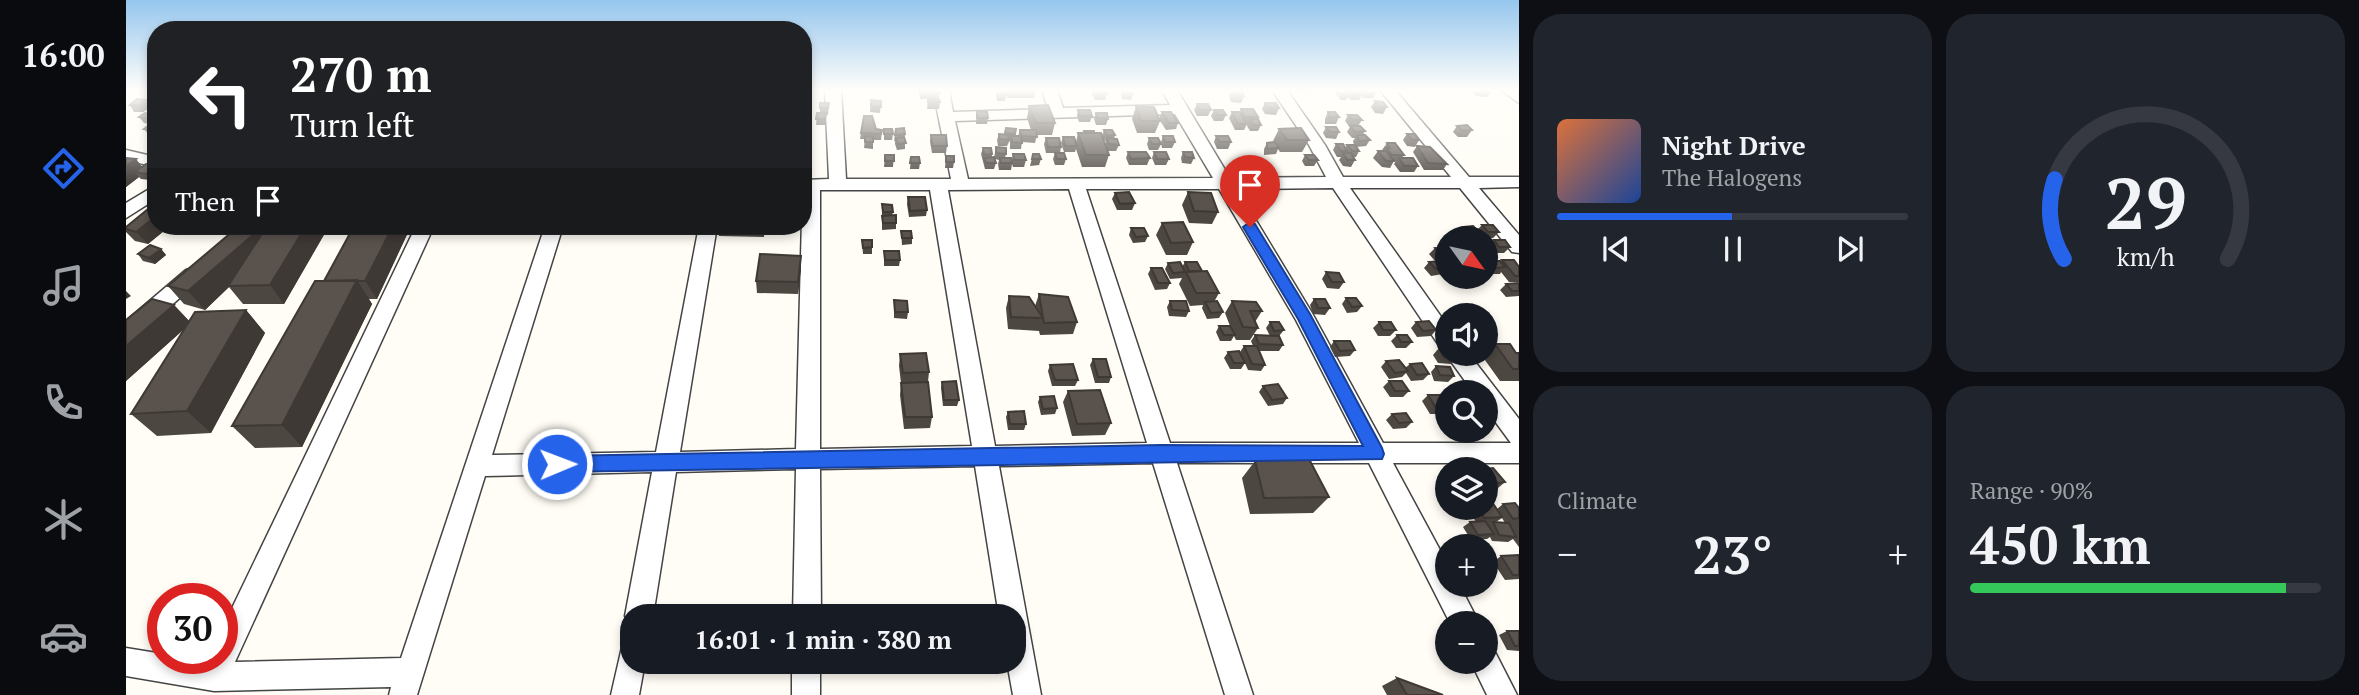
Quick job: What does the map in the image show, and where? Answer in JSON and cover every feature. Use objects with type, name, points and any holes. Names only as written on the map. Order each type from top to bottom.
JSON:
[{"type":"street","points":[[835,122],[838,185]]},
{"type":"street","points":[[946,122],[949,183],[984,457],[1011,604]]},
{"type":"street","points":[[1188,122],[1304,318],[1459,611]]},
{"type":"street","points":[[1301,122],[1337,182],[1435,324]]},
{"type":"street","points":[[1414,122],[1519,247]]},
{"type":"street","points":[[126,155],[147,160]]},
{"type":"street","points":[[812,185],[1223,181],[1464,184],[1519,182]]},
{"type":"street","points":[[1075,182],[1239,695]]},
{"type":"street","points":[[126,212],[147,197]]},
{"type":"street","points":[[214,677],[421,235]]},
{"type":"street","points":[[126,662],[214,677],[405,683],[551,235]]},
{"type":"street","points":[[641,604],[706,235]]},
{"type":"street","points":[[807,235],[807,604]]},
{"type":"street","points":[[126,333],[209,261]]},
{"type":"street","points":[[1466,366],[1519,436]]},
{"type":"street","points":[[475,466],[1161,453],[1519,453]]},
{"type":"street","points":[[625,695],[629,674]]},
{"type":"street","points":[[806,674],[806,695]]},
{"type":"street","points":[[1023,674],[1027,695]]},
{"type":"street","points":[[1492,674],[1503,695]]},
{"type":"building","points":[[863,122],[874,122],[876,129],[882,130],[881,134],[861,133]]},
{"type":"building","points":[[1467,125],[1472,130],[1463,131],[1457,126]]},
{"type":"building","points":[[1350,126],[1360,126],[1365,131],[1355,132]]},
{"type":"building","points":[[1326,127],[1336,127],[1339,132],[1330,132]]},
{"type":"building","points":[[904,128],[905,134],[895,135],[896,129]]},
{"type":"building","points":[[1006,128],[1016,129],[1015,134],[1005,133]]},
{"type":"building","points":[[1301,128],[1309,140],[1287,140],[1279,129]]},
{"type":"building","points":[[884,129],[892,129],[893,134],[884,134]]},
{"type":"building","points":[[1020,130],[1036,130],[1037,137],[1021,136]]},
{"type":"building","points":[[1104,130],[1112,130],[1115,135],[1107,136]]},
{"type":"building","points":[[1078,133],[1101,133],[1109,155],[1086,155]]},
{"type":"building","points":[[999,134],[1008,135],[1009,140],[999,139]]},
{"type":"building","points":[[1407,134],[1415,134],[1419,140],[1412,140]]},
{"type":"building","points":[[931,135],[946,135],[947,146],[932,146]]},
{"type":"building","points":[[1357,135],[1365,135],[1370,140],[1359,141]]},
{"type":"building","points":[[865,136],[873,137],[873,142],[865,142]]},
{"type":"building","points":[[1011,136],[1021,136],[1022,143],[1012,142]]},
{"type":"building","points":[[1163,136],[1173,136],[1175,142],[1165,142]]},
{"type":"building","points":[[1216,136],[1228,136],[1231,142],[1220,142]]},
{"type":"building","points":[[904,137],[906,143],[898,144],[896,138]]},
{"type":"building","points":[[1063,137],[1074,137],[1077,146],[1065,146]]},
{"type":"building","points":[[1046,138],[1059,138],[1061,147],[1048,147]]},
{"type":"building","points":[[1107,138],[1117,139],[1119,145],[1109,144]]},
{"type":"building","points":[[1149,138],[1158,138],[1161,144],[1152,144]]},
{"type":"building","points":[[1275,142],[1279,148],[1267,149],[1267,143]]},
{"type":"building","points":[[1387,143],[1395,143],[1404,155],[1392,155],[1386,148],[1390,148]]},
{"type":"building","points":[[1336,144],[1343,144],[1347,151],[1341,151]]},
{"type":"building","points":[[1347,145],[1355,145],[1359,151],[1352,151]]},
{"type":"building","points":[[1417,146],[1430,147],[1447,164],[1428,163]]},
{"type":"building","points":[[996,147],[1006,148],[1006,154],[996,153]]},
{"type":"building","points":[[983,148],[991,148],[992,154],[984,155]]},
{"type":"building","points":[[1378,151],[1386,151],[1394,161],[1386,161]]},
{"type":"building","points":[[1128,152],[1146,152],[1150,158],[1131,159]]},
{"type":"building","points":[[1154,152],[1166,152],[1169,159],[1157,159]]},
{"type":"building","points":[[1183,152],[1192,152],[1194,158],[1185,157]]},
{"type":"building","points":[[1055,153],[1064,153],[1066,159],[1057,159]]},
{"type":"building","points":[[1343,153],[1351,153],[1355,160],[1347,160]]},
{"type":"building","points":[[1013,154],[1024,154],[1026,160],[1014,160]]},
{"type":"building","points":[[1033,154],[1039,154],[1041,159],[1032,159]]},
{"type":"building","points":[[885,155],[894,155],[894,161],[885,161]]},
{"type":"building","points":[[1305,155],[1314,155],[1318,160],[1309,160]]},
{"type":"building","points":[[946,156],[954,156],[954,162],[946,162]]},
{"type":"building","points":[[911,157],[919,157],[920,163],[910,163]]},
{"type":"building","points":[[994,157],[996,163],[986,163],[984,158]]},
{"type":"building","points":[[126,158],[136,159],[126,166]]},
{"type":"building","points":[[1000,158],[1011,158],[1012,163],[1001,163]]},
{"type":"building","points":[[1399,158],[1413,158],[1418,166],[1404,166]]},
{"type":"building","points":[[146,164],[147,164],[145,174],[135,172]]},
{"type":"building","points":[[1129,192],[1135,203],[1120,204],[1115,193]]},
{"type":"building","points":[[1188,192],[1211,193],[1218,212],[1194,211]]},
{"type":"building","points":[[908,197],[925,197],[927,210],[910,211]]},
{"type":"building","points":[[882,204],[892,205],[893,212],[883,212]]},
{"type":"building","points":[[147,210],[147,223],[136,232],[126,227]]},
{"type":"building","points":[[896,215],[896,223],[883,223],[882,216]]},
{"type":"building","points":[[1183,222],[1193,242],[1171,243],[1162,223]]},
{"type":"building","points":[[1131,228],[1144,228],[1148,236],[1136,237]]},
{"type":"building","points":[[901,231],[911,231],[912,238],[902,238]]},
{"type":"building","points":[[228,235],[253,235],[188,291],[168,286]]},
{"type":"building","points":[[261,235],[301,235],[270,285],[228,286]]},
{"type":"building","points":[[349,235],[388,235],[365,281],[324,281]]},
{"type":"building","points":[[862,240],[872,240],[872,247],[863,248]]},
{"type":"building","points":[[1498,240],[1505,240],[1510,247],[1499,247]]},
{"type":"building","points":[[150,245],[161,249],[149,258],[138,254]]},
{"type":"building","points":[[884,251],[899,251],[900,260],[885,260]]},
{"type":"building","points":[[760,254],[801,256],[798,282],[756,281]]},
{"type":"building","points":[[1502,260],[1514,260],[1519,267],[1519,276],[1515,276]]},
{"type":"building","points":[[1180,262],[1185,272],[1173,273],[1168,263]]},
{"type":"building","points":[[1185,262],[1197,262],[1202,271],[1189,271]]},
{"type":"building","points":[[1151,268],[1162,268],[1170,283],[1158,283]]},
{"type":"building","points":[[1207,271],[1219,293],[1196,293],[1186,272]]},
{"type":"building","points":[[1326,272],[1339,273],[1344,282],[1332,282]]},
{"type":"building","points":[[357,280],[282,425],[232,426],[315,281]]},
{"type":"building","points":[[1518,283],[1519,291],[1512,291],[1506,284]]},
{"type":"building","points":[[1039,294],[1068,297],[1077,322],[1044,323]]},
{"type":"building","points":[[1009,296],[1029,297],[1043,318],[1011,317]]},
{"type":"building","points":[[1346,298],[1356,298],[1362,306],[1352,307]]},
{"type":"building","points":[[152,299],[174,305],[126,346],[126,320]]},
{"type":"building","points":[[1314,299],[1325,299],[1330,308],[1318,308]]},
{"type":"building","points":[[894,300],[907,301],[908,312],[895,312]]},
{"type":"building","points":[[1170,301],[1186,301],[1189,311],[1172,310]]},
{"type":"building","points":[[1217,301],[1223,312],[1211,313],[1205,302]]},
{"type":"building","points":[[1232,301],[1256,302],[1262,311],[1250,311],[1258,328],[1243,327]]},
{"type":"building","points":[[246,310],[187,411],[131,414],[195,312]]},
{"type":"building","points":[[1429,321],[1435,330],[1423,331],[1416,322]]},
{"type":"building","points":[[1270,322],[1279,322],[1284,330],[1274,331]]},
{"type":"building","points":[[1379,322],[1391,322],[1396,330],[1383,330]]},
{"type":"building","points":[[1219,326],[1230,326],[1235,335],[1224,335]]},
{"type":"building","points":[[1255,335],[1279,336],[1283,345],[1259,344]]},
{"type":"building","points":[[1397,335],[1407,335],[1412,342],[1401,342]]},
{"type":"building","points":[[1334,341],[1350,341],[1355,350],[1340,351]]},
{"type":"building","points":[[1498,344],[1510,344],[1516,353],[1519,353],[1519,369],[1513,369],[1498,348]]},
{"type":"building","points":[[1244,346],[1257,346],[1265,365],[1252,364]]},
{"type":"building","points":[[1239,351],[1245,363],[1234,363],[1228,352]]},
{"type":"building","points":[[926,353],[929,372],[903,373],[900,354]]},
{"type":"building","points":[[1093,359],[1106,359],[1111,377],[1098,377]]},
{"type":"building","points":[[1399,360],[1408,371],[1395,373],[1386,361]]},
{"type":"building","points":[[1422,363],[1429,374],[1417,375],[1410,364]]},
{"type":"building","points":[[1073,364],[1078,380],[1055,380],[1050,365]]},
{"type":"building","points":[[1436,366],[1450,367],[1454,376],[1440,375]]},
{"type":"building","points":[[956,381],[959,400],[944,400],[942,382]]},
{"type":"building","points":[[1389,381],[1402,381],[1409,391],[1395,391]]},
{"type":"building","points":[[928,382],[932,417],[905,417],[901,383]]},
{"type":"building","points":[[1278,384],[1287,398],[1272,400],[1263,386]]},
{"type":"building","points":[[1100,390],[1111,423],[1077,424],[1068,391]]},
{"type":"building","points":[[1428,395],[1435,395],[1435,406]]},
{"type":"building","points":[[1054,396],[1057,408],[1043,409],[1040,397]]},
{"type":"building","points":[[1024,411],[1026,424],[1010,424],[1008,412]]},
{"type":"building","points":[[1406,413],[1412,422],[1399,423],[1392,414]]},
{"type":"building","points":[[1309,459],[1329,497],[1264,498],[1255,461]]},
{"type":"building","points":[[1498,474],[1505,482],[1498,483]]},
{"type":"building","points":[[1515,503],[1519,508],[1519,518],[1513,519],[1503,504]]},
{"type":"building","points":[[1485,521],[1494,534],[1477,534],[1470,522]]},
{"type":"building","points":[[1493,522],[1509,523],[1516,537],[1499,535]]},
{"type":"building","points":[[1519,555],[1519,575],[1513,575],[1501,556]]},
{"type":"building","points":[[1507,631],[1519,631],[1519,646],[1515,646]]},
{"type":"building","points":[[1397,678],[1443,695],[1407,695]]},
{"type":"route","points":[[557,464],[1161,453],[1376,454],[1304,318],[1250,227]]}]
